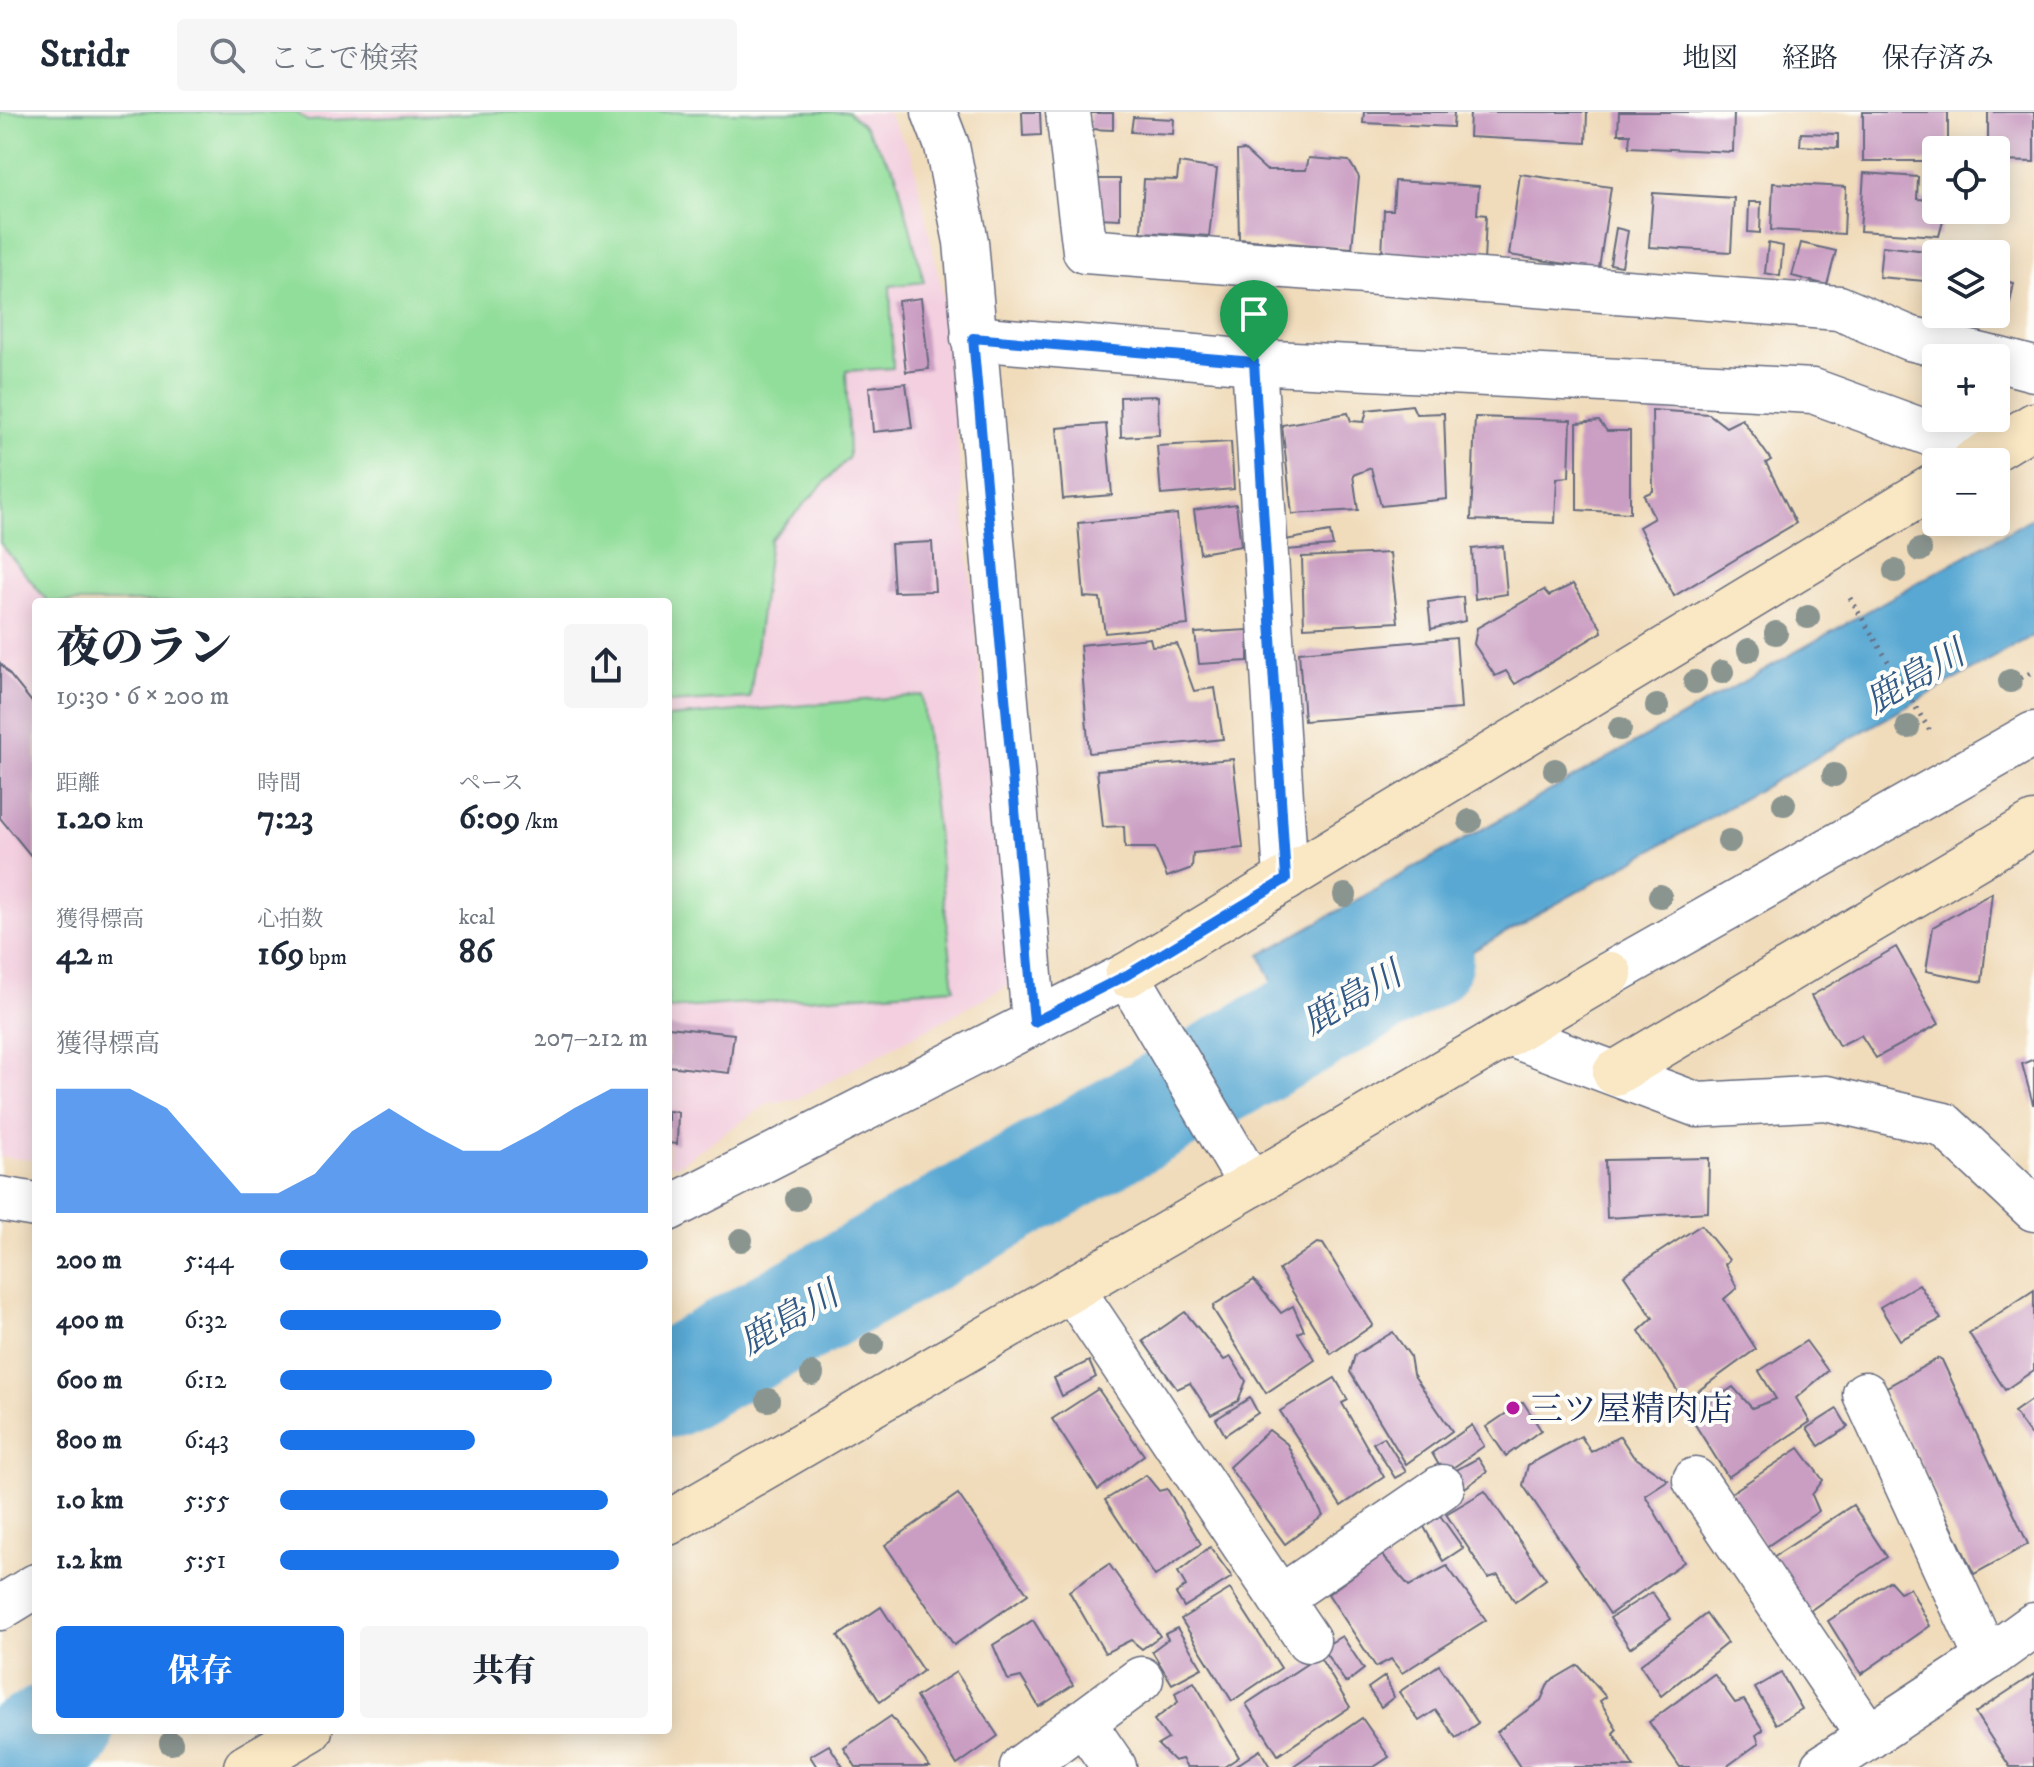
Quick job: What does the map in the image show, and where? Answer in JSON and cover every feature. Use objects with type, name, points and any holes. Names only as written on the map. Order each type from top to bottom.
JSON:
[{"type":"street","points":[[934,112],[947,146],[966,242],[1034,1022]]},
{"type":"street","points":[[1068,112],[1085,251],[1839,308],[1909,338],[1933,344]]},
{"type":"street","points":[[973,338],[1254,362],[1813,391],[1955,448]]},
{"type":"street","points":[[1254,362],[1286,879]]},
{"type":"street","points":[[2010,363],[2034,369]]},
{"type":"street","points":[[1996,448],[2034,425]]},
{"type":"street","points":[[672,1205],[1127,975],[1922,493]]},
{"type":"street","points":[[672,1521],[1610,974],[2034,734]]},
{"type":"street","points":[[1615,1073],[2034,824]]},
{"type":"street","points":[[1127,975],[1251,1185]]},
{"type":"street","points":[[1509,1034],[1698,1105],[1826,1098],[1944,1125],[2034,1209]]},
{"type":"street","points":[[0,1199],[32,1204]]},
{"type":"street","points":[[1072,1289],[1308,1640]]},
{"type":"street","points":[[1865,1394],[1987,1659]]},
{"type":"street","points":[[1695,1480],[1869,1737]]},
{"type":"street","points":[[1280,1598],[1442,1487]]},
{"type":"street","points":[[0,1608],[32,1588]]},
{"type":"street","points":[[1823,1767],[2034,1625]]},
{"type":"street","points":[[1022,1767],[1141,1679]]},
{"type":"street","points":[[1083,1722],[1114,1767]]},
{"type":"street","points":[[253,1765],[303,1734]]},
{"type":"path","points":[[1823,553],[1930,731]]},
{"type":"shaded area","points":[[0,112],[887,112],[912,155],[943,295],[1011,984],[795,1100],[769,1103],[678,1165],[672,1164],[672,598],[32,598],[32,1160],[0,1157]]},
{"type":"green space","points":[[0,112],[296,112],[307,121],[499,112],[848,112],[864,126],[896,173],[924,282],[890,286],[893,368],[846,371],[849,457],[770,540],[750,698],[672,703],[672,598],[45,598],[0,543]]},
{"type":"green space","points":[[922,695],[954,988],[672,1009],[672,717]]},
{"type":"water","points":[[2034,517],[2034,635],[1302,1047],[1260,955],[2000,536],[2010,536],[2010,531]]},
{"type":"building","points":[[1022,112],[1040,112],[1041,135],[1023,136]]},
{"type":"building","points":[[1364,112],[1454,112],[1453,127],[1363,123]]},
{"type":"building","points":[[1470,112],[1587,112],[1586,143],[1469,137]]},
{"type":"building","points":[[1619,112],[1734,112],[1733,152],[1629,147],[1630,134],[1618,134]]},
{"type":"building","points":[[1863,112],[1948,112],[1948,136],[1922,136],[1922,161],[1863,161]]},
{"type":"building","points":[[1988,112],[2034,112],[2034,162],[2010,161],[2010,136],[1988,136]]},
{"type":"building","points":[[1090,113],[1113,113],[1113,130],[1089,129]]},
{"type":"building","points":[[1133,117],[1174,119],[1173,134],[1131,132]]},
{"type":"building","points":[[1801,133],[1838,134],[1838,148],[1800,146]]},
{"type":"building","points":[[1244,150],[1266,170],[1306,170],[1309,158],[1349,161],[1359,177],[1352,248],[1239,239],[1237,151]]},
{"type":"building","points":[[1179,163],[1217,169],[1209,236],[1141,232],[1144,179],[1177,180]]},
{"type":"building","points":[[1864,173],[1918,177],[1917,199],[1922,199],[1922,224],[1942,224],[1939,236],[1860,231]]},
{"type":"building","points":[[1520,174],[1611,187],[1599,269],[1509,255]]},
{"type":"building","points":[[1096,179],[1120,179],[1120,219],[1097,218]]},
{"type":"building","points":[[1395,181],[1479,186],[1477,214],[1486,215],[1484,263],[1382,257],[1384,210],[1393,210]]},
{"type":"building","points":[[1773,183],[1846,187],[1844,234],[1771,230]]},
{"type":"building","points":[[1653,193],[1734,198],[1731,252],[1649,247]]},
{"type":"building","points":[[1749,202],[1761,202],[1760,233],[1748,232]]},
{"type":"building","points":[[1616,228],[1628,231],[1622,266],[1610,264]]},
{"type":"building","points":[[1768,243],[1783,246],[1780,276],[1765,273]]},
{"type":"building","points":[[1801,243],[1836,251],[1827,285],[1792,276]]},
{"type":"building","points":[[1882,246],[1922,250],[1922,281],[1879,277]]},
{"type":"building","points":[[2010,282],[2014,283],[2010,303]]},
{"type":"building","points":[[921,298],[929,369],[906,372],[898,301]]},
{"type":"building","points":[[906,383],[912,428],[873,432],[869,387]]},
{"type":"building","points":[[1158,396],[1159,435],[1121,437],[1120,397]]},
{"type":"building","points":[[1412,405],[1416,414],[1444,413],[1447,499],[1381,506],[1371,468],[1353,475],[1358,510],[1292,514],[1282,425],[1348,413],[1351,421],[1364,422],[1367,410]]},
{"type":"building","points":[[1652,410],[1709,414],[1726,427],[1742,419],[1771,460],[1766,463],[1796,523],[1674,596],[1639,527],[1654,518],[1644,495],[1653,491]]},
{"type":"building","points":[[1475,417],[1571,420],[1569,477],[1557,478],[1555,523],[1471,520]]},
{"type":"building","points":[[1599,421],[1607,431],[1630,431],[1630,513],[1577,510],[1577,423]]},
{"type":"building","points":[[1106,424],[1112,495],[1063,499],[1057,428]]},
{"type":"building","points":[[1231,442],[1234,489],[1161,495],[1157,446]]},
{"type":"building","points":[[1236,504],[1241,546],[1200,553],[1194,510]]},
{"type":"building","points":[[1177,514],[1188,625],[1105,633],[1100,598],[1084,597],[1078,523]]},
{"type":"building","points":[[1330,532],[1333,546],[1287,550],[1285,540]]},
{"type":"building","points":[[932,542],[935,591],[894,592],[891,544]]},
{"type":"building","points":[[1503,546],[1507,594],[1475,599],[1472,549]]},
{"type":"building","points":[[1390,553],[1398,622],[1304,627],[1302,557]]},
{"type":"building","points":[[1573,584],[1602,632],[1515,684],[1506,671],[1495,676],[1474,644],[1477,628],[1544,590],[1549,596]]},
{"type":"building","points":[[1463,597],[1465,621],[1431,629],[1428,602]]},
{"type":"building","points":[[1248,630],[1248,661],[1199,664],[1195,633]]},
{"type":"building","points":[[1150,638],[1152,646],[1177,644],[1194,691],[1215,688],[1223,739],[1089,753],[1080,645]]},
{"type":"building","points":[[1456,638],[1461,709],[1304,721],[1299,652]]},
{"type":"building","points":[[0,663],[32,702],[32,857],[0,818]]},
{"type":"building","points":[[1233,759],[1243,848],[1193,853],[1192,868],[1167,877],[1155,848],[1125,848],[1124,826],[1103,827],[1097,770]]},
{"type":"building","points":[[1992,893],[1982,982],[1926,971],[1933,927]]},
{"type":"building","points":[[1896,947],[1939,1024],[1876,1058],[1861,1035],[1839,1046],[1811,996]]},
{"type":"building","points":[[672,1027],[734,1034],[729,1073],[672,1066]]},
{"type":"building","points":[[2034,1059],[2034,1104],[2033,1104],[2022,1064]]},
{"type":"building","points":[[672,1111],[678,1112],[677,1144],[672,1143]]},
{"type":"building","points":[[1709,1158],[1708,1212],[1607,1218],[1605,1160]]},
{"type":"building","points":[[1701,1225],[1729,1260],[1725,1264],[1737,1288],[1724,1299],[1756,1349],[1684,1401],[1639,1331],[1653,1318],[1624,1275]]},
{"type":"building","points":[[1317,1243],[1323,1244],[1373,1325],[1331,1354],[1279,1270]]},
{"type":"building","points":[[1254,1280],[1281,1313],[1293,1306],[1304,1330],[1298,1333],[1315,1360],[1266,1393],[1213,1309],[1214,1305]]},
{"type":"building","points":[[1919,1284],[1941,1319],[1900,1340],[1880,1307]]},
{"type":"building","points":[[2034,1290],[2034,1370],[2005,1390],[1969,1333]]},
{"type":"building","points":[[1185,1312],[1224,1360],[1231,1357],[1246,1381],[1238,1401],[1211,1415],[1190,1383],[1177,1389],[1143,1341]]},
{"type":"building","points":[[1393,1332],[1410,1356],[1413,1374],[1452,1431],[1406,1464],[1350,1372],[1355,1355]]},
{"type":"building","points":[[1806,1341],[1828,1371],[1796,1398],[1810,1422],[1728,1477],[1689,1415],[1733,1387],[1752,1408],[1776,1399],[1759,1371]]},
{"type":"building","points":[[1939,1358],[2028,1544],[1974,1574],[1885,1388]]},
{"type":"building","points":[[1089,1361],[1096,1377],[1062,1396],[1054,1378]]},
{"type":"building","points":[[1335,1378],[1348,1400],[1342,1403],[1384,1477],[1341,1506],[1280,1411]]},
{"type":"building","points":[[1098,1389],[1144,1455],[1098,1490],[1052,1419]]},
{"type":"building","points":[[1250,1398],[1258,1413],[1225,1435],[1216,1419]]},
{"type":"building","points":[[2034,1398],[2034,1440],[2014,1412]]},
{"type":"building","points":[[1523,1402],[1541,1430],[1506,1456],[1486,1427]]},
{"type":"building","points":[[1837,1409],[1848,1427],[1819,1446],[1807,1428]]},
{"type":"building","points":[[1472,1425],[1484,1446],[1444,1474],[1432,1453]]},
{"type":"building","points":[[1269,1430],[1287,1444],[1323,1516],[1285,1544],[1229,1467]]},
{"type":"building","points":[[1581,1436],[1591,1452],[1620,1436],[1633,1456],[1668,1480],[1645,1495],[1684,1562],[1610,1614],[1523,1485],[1528,1465]]},
{"type":"building","points":[[1384,1437],[1406,1472],[1395,1478],[1373,1443]]},
{"type":"building","points":[[1799,1448],[1823,1480],[1812,1495],[1819,1511],[1766,1547],[1731,1493]]},
{"type":"building","points":[[1478,1458],[1487,1472],[1455,1495],[1445,1476]]},
{"type":"building","points":[[1146,1475],[1159,1491],[1167,1489],[1201,1544],[1155,1576],[1105,1500]]},
{"type":"building","points":[[1485,1491],[1546,1579],[1515,1602],[1498,1575],[1488,1578],[1446,1514]]},
{"type":"building","points":[[958,1494],[1028,1594],[954,1645],[885,1545]]},
{"type":"building","points":[[1853,1505],[1887,1557],[1808,1612],[1773,1557]]},
{"type":"building","points":[[1439,1514],[1463,1548],[1443,1561],[1423,1525]]},
{"type":"building","points":[[1210,1547],[1232,1577],[1184,1607],[1176,1594],[1186,1586],[1178,1572]]},
{"type":"building","points":[[1382,1555],[1409,1586],[1447,1566],[1486,1620],[1402,1673],[1391,1659],[1376,1667],[1328,1594]]},
{"type":"building","points":[[1109,1564],[1160,1636],[1142,1649],[1131,1640],[1105,1653],[1069,1591]]},
{"type":"building","points":[[1890,1581],[1900,1592],[1910,1588],[1930,1626],[1861,1674],[1828,1621]]},
{"type":"building","points":[[1230,1589],[1281,1668],[1232,1701],[1181,1619]]},
{"type":"building","points":[[1652,1592],[1671,1619],[1630,1648],[1610,1618]]},
{"type":"building","points":[[881,1607],[923,1671],[880,1702],[838,1636]]},
{"type":"building","points":[[1706,1614],[1727,1643],[1661,1696],[1640,1665]]},
{"type":"building","points":[[1033,1620],[1073,1685],[1039,1707],[1021,1677],[1008,1680],[993,1645]]},
{"type":"building","points":[[1177,1628],[1202,1668],[1172,1684],[1152,1651],[1168,1639],[1165,1634]]},
{"type":"building","points":[[1342,1636],[1364,1669],[1346,1683],[1322,1648]]},
{"type":"building","points":[[1319,1656],[1350,1707],[1278,1755],[1246,1704]]},
{"type":"building","points":[[1439,1665],[1478,1723],[1456,1738],[1436,1710],[1419,1721],[1399,1692]]},
{"type":"building","points":[[1578,1665],[1606,1697],[1600,1701],[1617,1729],[1613,1733],[1634,1767],[1520,1767],[1497,1732],[1541,1700],[1549,1682]]},
{"type":"building","points":[[956,1672],[998,1736],[957,1765],[916,1697]]},
{"type":"building","points":[[1781,1673],[1802,1709],[1776,1724],[1755,1688]]},
{"type":"building","points":[[1714,1674],[1735,1703],[1744,1700],[1763,1730],[1756,1735],[1759,1743],[1726,1767],[1680,1767],[1649,1722]]},
{"type":"building","points":[[2034,1674],[2034,1767],[2010,1767],[1975,1713]]},
{"type":"building","points":[[1385,1676],[1394,1697],[1381,1707],[1368,1688]]},
{"type":"building","points":[[1194,1682],[1239,1757],[1224,1767],[1187,1767],[1182,1759],[1174,1761],[1158,1745],[1168,1739],[1154,1720],[1178,1702],[1175,1693]]},
{"type":"building","points":[[891,1716],[930,1767],[856,1767],[844,1748]]},
{"type":"building","points":[[1362,1718],[1389,1757],[1374,1767],[1292,1767]]},
{"type":"building","points":[[829,1745],[843,1767],[817,1767],[810,1756]]},
{"type":"building","points":[[1260,1750],[1270,1767],[1234,1767]]},
{"type":"waterway","name":"鹿島川","points":[[672,1383],[1420,958]]},
{"type":"waterway","name":"鹿島川","points":[[0,1764],[54,1734]]},
{"type":"place","name":"三ツ屋精肉店","points":[[1513,1408]]},
{"type":"route","points":[[973,338],[1254,362],[1286,879],[1127,975],[1034,1022],[973,338]]}]
